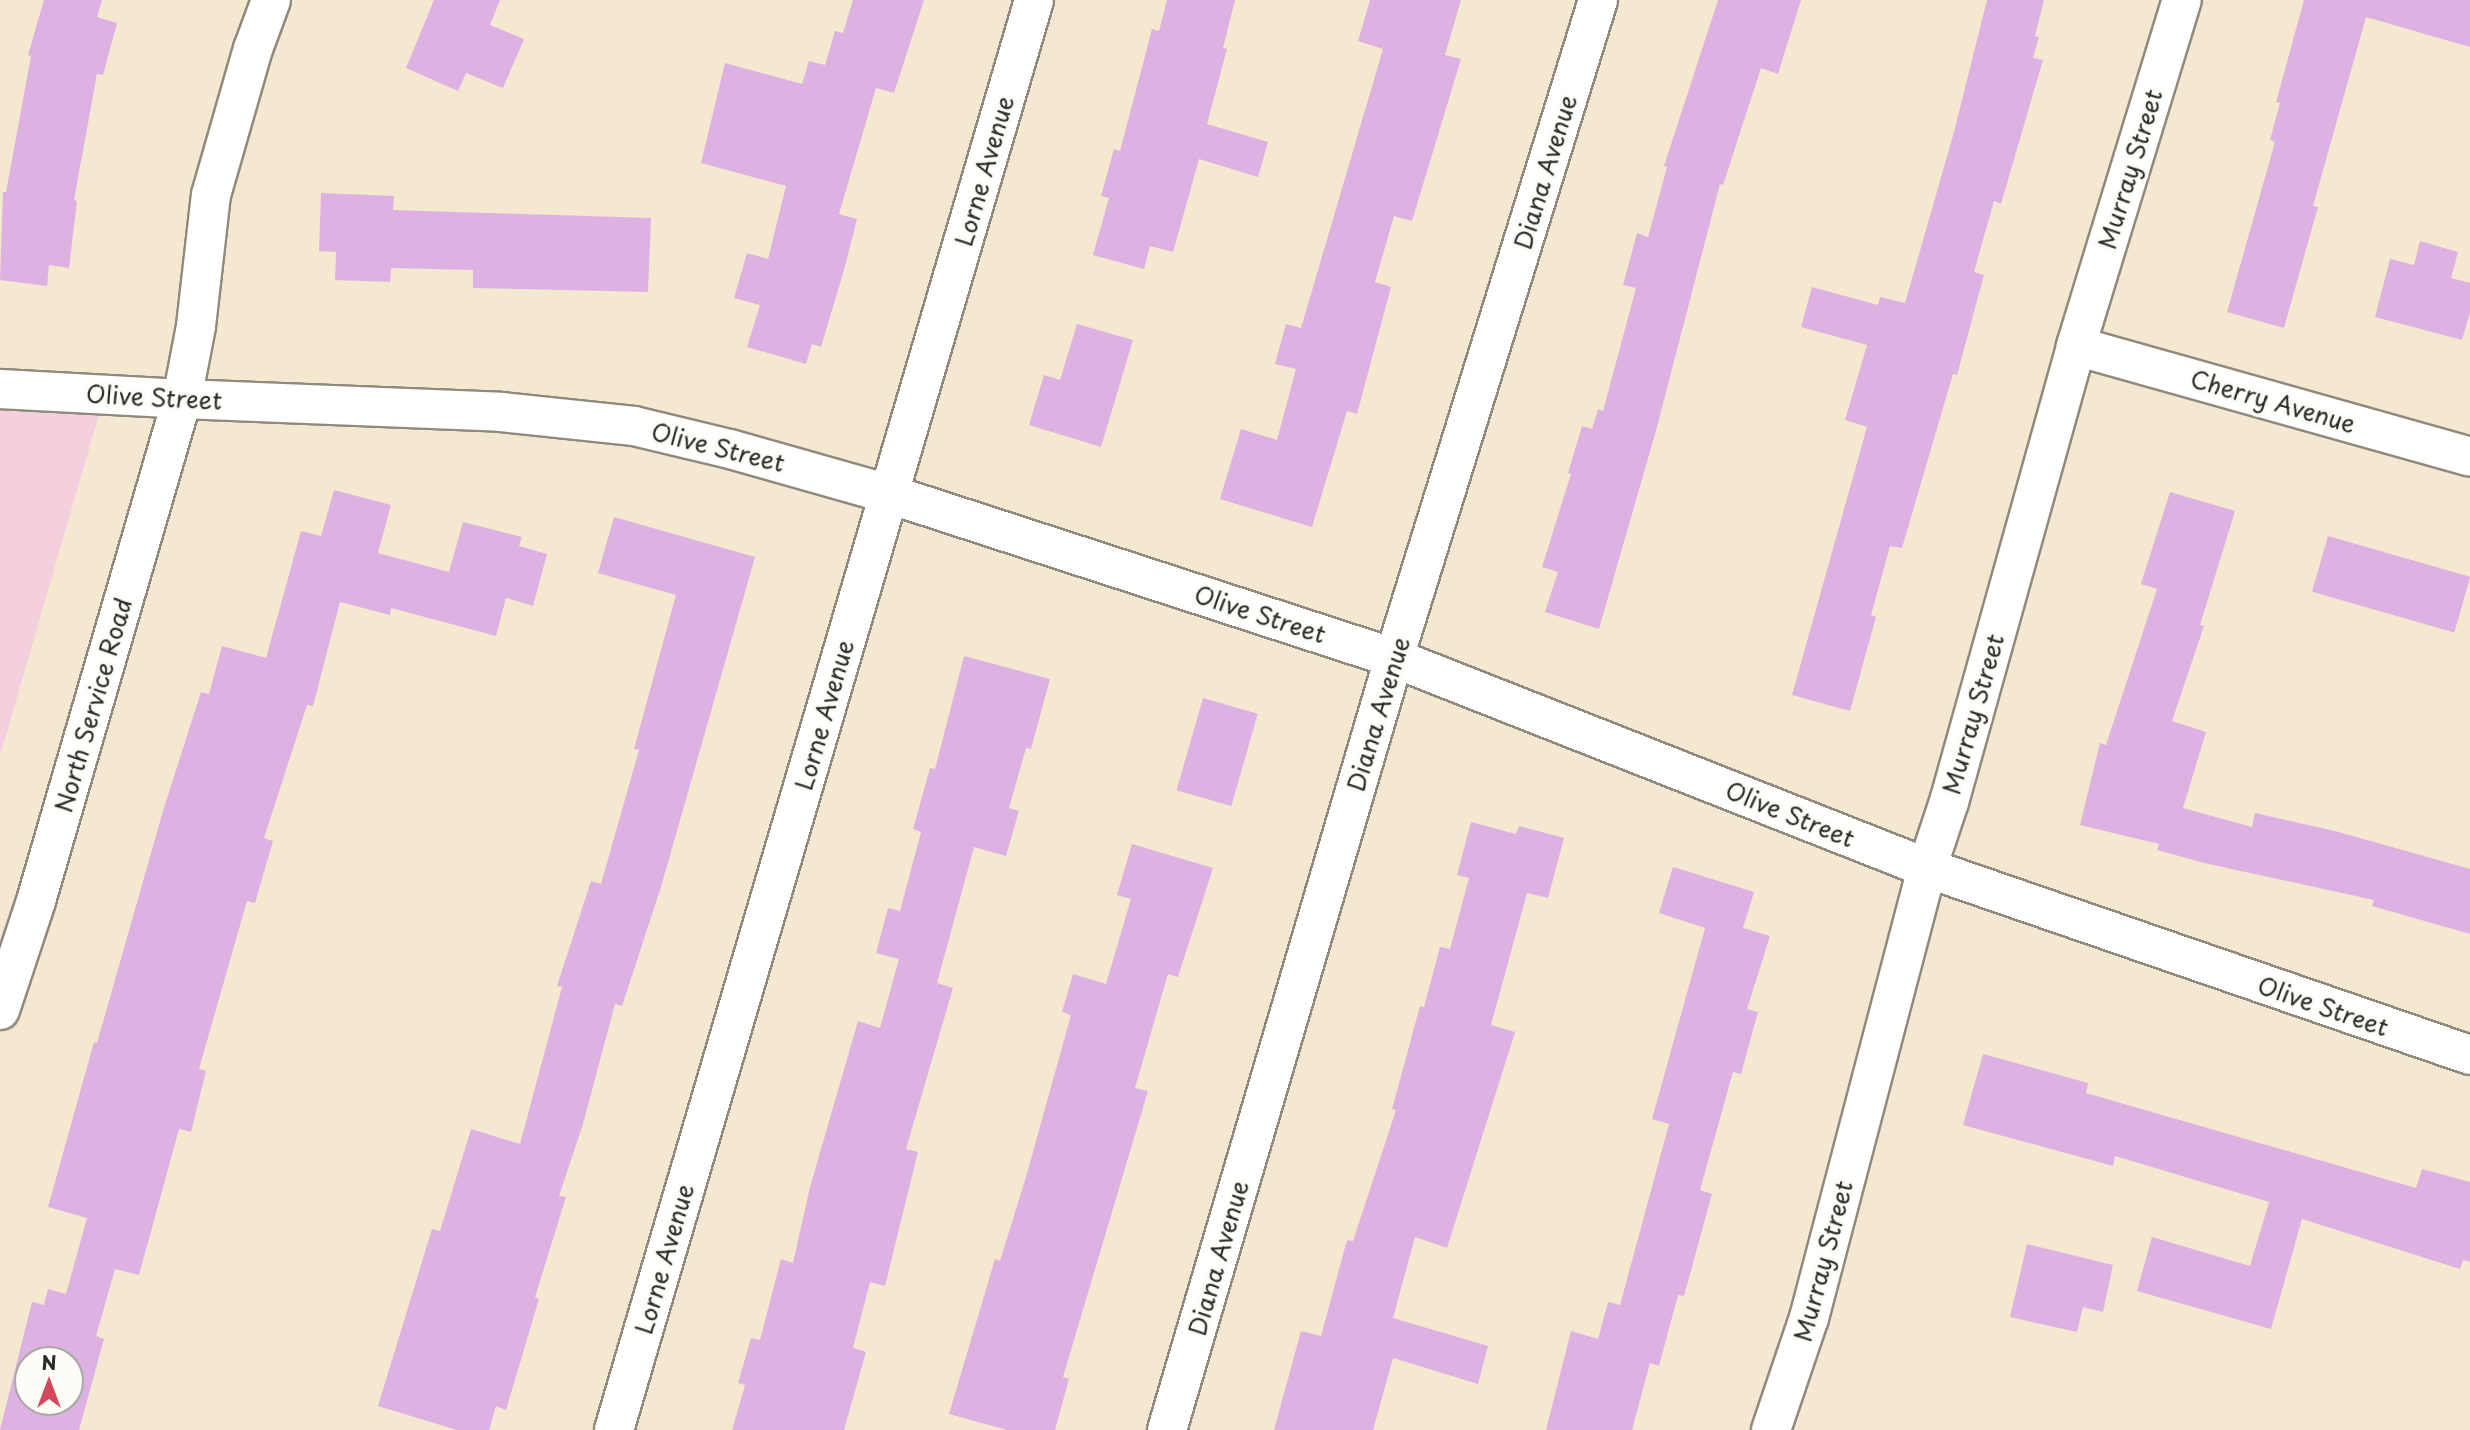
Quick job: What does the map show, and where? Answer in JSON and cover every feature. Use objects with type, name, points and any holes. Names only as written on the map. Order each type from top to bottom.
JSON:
[{"type":"street","name":"North Service Road","points":[[0,1010],[36,901],[182,398],[196,326],[211,195],[253,48],[271,0]]},
{"type":"street","name":"Lorne Avenue","points":[[614,1430],[1034,0]]},
{"type":"street","name":"Diana Avenue","points":[[1167,1430],[1394,657],[1598,0]]},
{"type":"street","name":"Murray Street","points":[[1771,1430],[1809,1318],[1927,868],[2076,346],[2182,0]]},
{"type":"street","name":"Cherry Avenue","points":[[2076,346],[2470,457]]},
{"type":"street","name":"Olive Street","points":[[0,389],[501,412],[634,426],[730,449],[889,494],[1394,657],[1927,868],[2470,1055]]},
{"type":"shaded area","points":[[0,406],[100,411],[0,756]]},
{"type":"building","points":[[44,0],[102,0],[97,17],[117,23],[103,75],[97,74],[74,200],[77,201],[69,268],[49,265],[47,286],[0,280],[3,192],[6,192],[31,56],[28,55]]},
{"type":"building","points":[[434,0],[500,0],[490,25],[524,39],[503,88],[466,73],[458,91],[406,68]]},
{"type":"building","points":[[853,0],[924,0],[894,93],[876,88],[839,214],[857,219],[821,347],[812,344],[806,364],[747,347],[760,305],[734,298],[747,253],[768,259],[786,186],[701,163],[725,63],[802,84],[809,61],[825,65],[835,31],[843,33]]},
{"type":"building","points":[[1167,0],[1235,0],[1223,48],[1227,49],[1207,124],[1268,142],[1258,177],[1199,159],[1173,252],[1150,246],[1144,269],[1093,255],[1109,198],[1101,196],[1114,149],[1120,151],[1152,29],[1159,31]]},
{"type":"building","points":[[1370,0],[1461,0],[1445,55],[1461,59],[1412,221],[1394,216],[1375,282],[1391,287],[1357,414],[1347,411],[1312,527],[1220,499],[1241,429],[1277,440],[1296,369],[1275,364],[1286,324],[1301,328],[1383,49],[1358,41]]},
{"type":"building","points":[[1718,0],[1801,0],[1778,74],[1761,68],[1723,185],[1720,184],[1657,427],[1599,629],[1545,612],[1558,572],[1542,567],[1571,474],[1568,473],[1582,426],[1592,429],[1598,409],[1603,411],[1636,288],[1623,285],[1637,233],[1648,237],[1667,167],[1664,166]]},
{"type":"building","points":[[1987,0],[2044,0],[2035,36],[2039,37],[2033,58],[2043,60],[2001,204],[1994,201],[1974,272],[1984,275],[1957,375],[1953,374],[1902,548],[1890,546],[1871,615],[1876,617],[1850,711],[1792,695],[1867,427],[1845,420],[1867,345],[1801,327],[1812,287],[1878,305],[1880,297],[1905,303],[1954,132]]},
{"type":"building","points":[[2304,0],[2470,0],[2470,47],[2366,17],[2313,206],[2318,207],[2284,328],[2227,312],[2275,142],[2270,140],[2280,103],[2276,102]]},
{"type":"building","points":[[321,193],[394,196],[393,210],[651,218],[648,292],[473,288],[473,270],[391,268],[390,282],[335,280],[336,252],[319,251]]},
{"type":"building","points":[[2420,241],[2458,252],[2451,278],[2470,283],[2470,312],[2462,340],[2375,317],[2390,259],[2414,265]]},
{"type":"building","points":[[1077,324],[1133,340],[1101,447],[1029,425],[1044,375],[1060,380]]},
{"type":"building","points":[[334,490],[391,505],[378,553],[449,572],[463,522],[522,537],[519,546],[547,554],[533,606],[506,598],[496,636],[391,608],[390,615],[340,602],[313,706],[307,705],[264,838],[273,841],[255,903],[247,901],[199,1069],[206,1071],[191,1132],[179,1129],[139,1275],[115,1269],[96,1336],[104,1339],[84,1412],[84,1346],[21,1346],[32,1302],[44,1305],[48,1289],[66,1294],[87,1218],[48,1207],[94,1042],[97,1043],[163,811],[201,692],[209,694],[222,646],[266,658],[301,531],[321,536]]},
{"type":"building","points":[[2170,492],[2235,511],[2200,625],[2204,626],[2172,721],[2206,732],[2183,808],[2252,827],[2255,813],[2335,831],[2470,869],[2470,934],[2372,906],[2374,900],[2204,863],[2157,850],[2159,844],[2080,825],[2100,743],[2106,745],[2157,589],[2141,584]]},
{"type":"building","points":[[614,517],[755,557],[661,887],[622,1006],[615,1004],[583,1124],[559,1196],[566,1197],[535,1297],[539,1299],[506,1410],[496,1406],[489,1430],[457,1430],[378,1406],[432,1229],[440,1231],[471,1129],[520,1144],[562,987],[557,986],[591,881],[601,884],[639,750],[634,749],[676,595],[598,573]]},
{"type":"building","points":[[2328,536],[2470,577],[2454,633],[2312,592]]},
{"type":"building","points":[[964,656],[1050,679],[1031,749],[1026,748],[1009,808],[1019,811],[1006,856],[974,847],[937,983],[953,988],[906,1149],[918,1152],[885,1286],[870,1282],[853,1348],[866,1352],[844,1430],[732,1430],[745,1385],[738,1383],[751,1338],[760,1340],[781,1259],[793,1263],[810,1187],[858,1021],[880,1028],[899,959],[876,953],[888,908],[900,911],[921,832],[913,829],[930,768],[935,769]]},
{"type":"building","points":[[1203,698],[1258,714],[1231,806],[1177,790]]},
{"type":"building","points":[[1471,822],[1516,834],[1519,826],[1564,838],[1548,898],[1527,893],[1491,1025],[1515,1032],[1447,1248],[1415,1237],[1393,1318],[1488,1346],[1478,1384],[1393,1358],[1373,1430],[1274,1430],[1301,1331],[1321,1336],[1347,1240],[1353,1241],[1396,1110],[1392,1109],[1420,1006],[1424,1007],[1440,947],[1450,949],[1469,878],[1457,875]]},
{"type":"building","points":[[1132,844],[1213,868],[1178,977],[1168,974],[1135,1088],[1148,1091],[1063,1377],[1069,1379],[1055,1430],[1007,1430],[949,1414],[995,1259],[1000,1261],[1026,1177],[1071,1015],[1062,1012],[1073,974],[1106,984],[1131,899],[1117,895]]},
{"type":"building","points":[[1673,867],[1754,892],[1743,928],[1770,936],[1747,1009],[1758,1012],[1741,1074],[1733,1072],[1700,1190],[1712,1194],[1684,1296],[1678,1295],[1659,1366],[1650,1363],[1632,1430],[1546,1430],[1571,1331],[1598,1339],[1608,1302],[1620,1305],[1669,1124],[1652,1119],[1705,928],[1659,913]]},
{"type":"building","points":[[1983,1054],[2088,1083],[2086,1093],[2416,1188],[2422,1169],[2470,1182],[2470,1262],[2463,1260],[2460,1269],[2302,1219],[2271,1329],[2137,1291],[2152,1237],[2250,1266],[2269,1202],[2115,1156],[2113,1166],[1963,1125]]},
{"type":"building","points":[[2027,1244],[2113,1265],[2103,1312],[2083,1307],[2077,1332],[2010,1317]]},
{"type":"building","points":[[14,1374],[14,1416],[83,1416],[79,1430],[0,1430]]}]
